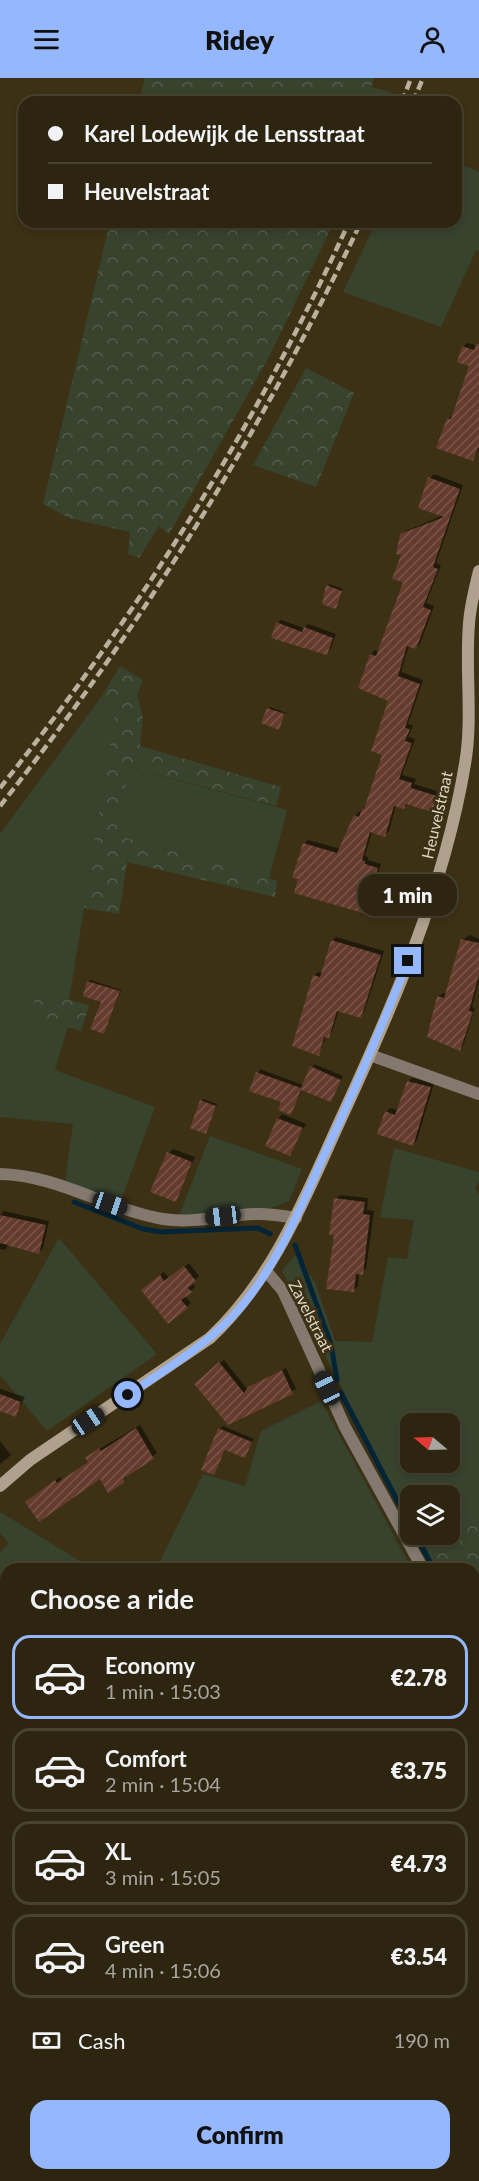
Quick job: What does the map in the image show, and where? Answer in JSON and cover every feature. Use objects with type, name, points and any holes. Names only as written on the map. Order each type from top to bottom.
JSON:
[{"type":"street","name":"Heuvelstraat","points":[[0,1486],[30,1460],[210,1338],[231,1318],[267,1272],[296,1218],[370,1055],[440,876],[456,818],[466,761],[469,623],[479,571]]},
{"type":"street","points":[[370,1055],[479,1094]]},
{"type":"street","points":[[0,1174],[43,1179],[134,1213],[165,1219],[190,1220],[260,1214],[296,1218]]},
{"type":"street","name":"Zavelstraat","points":[[267,1272],[283,1291],[345,1427],[420,1563]]},
{"type":"green space","points":[[145,78],[374,78],[371,87],[392,92],[390,96],[140,96]]},
{"type":"green space","points":[[462,165],[479,172],[479,251],[476,250],[441,327],[343,292],[373,228],[462,228]]},
{"type":"green space","points":[[109,228],[331,228],[269,357],[169,534],[159,526],[139,558],[128,554],[130,532],[69,518],[43,504]]},
{"type":"green space","points":[[306,368],[354,393],[316,487],[253,465]]},
{"type":"green space","points":[[120,666],[143,680],[137,694],[143,718],[140,746],[281,787],[276,806],[129,767],[116,835],[277,881],[275,897],[127,862],[119,914],[84,908],[117,700],[102,696]]},
{"type":"green space","points":[[102,696],[118,700],[69,1000],[37,992],[31,1014],[68,1026],[55,1070],[155,1107],[120,1203],[65,1181],[73,1124],[0,1117],[0,834]]},
{"type":"green space","points":[[128,767],[287,810],[269,879],[116,835]]},
{"type":"green space","points":[[37,992],[89,1005],[81,1031],[30,1015]]},
{"type":"green space","points":[[210,1136],[302,1169],[289,1201],[250,1212],[179,1216]]},
{"type":"green space","points":[[394,1148],[479,1172],[479,1182],[475,1189],[479,1194],[479,1510],[460,1508],[460,1485],[400,1485],[400,1502],[282,1271],[295,1255],[315,1282],[335,1341],[372,1342],[388,1257],[407,1259],[414,1220],[380,1217]]},
{"type":"green space","points":[[59,1238],[157,1354],[47,1431],[0,1375],[0,1344]]},
{"type":"green space","points":[[321,1401],[409,1563],[159,1563],[203,1474],[245,1486],[261,1431]]},
{"type":"green space","points":[[460,1508],[479,1510],[479,1563],[430,1563],[421,1545],[460,1545]]},
{"type":"green space","points":[[0,1512],[83,1563],[0,1563],[0,1552],[9,1544],[0,1532]]},
{"type":"building","points":[[476,344],[479,344],[479,446],[473,461],[436,448],[447,418],[451,419],[469,366],[457,362],[462,346],[474,350]]},
{"type":"building","points":[[428,477],[460,489],[433,567],[438,569],[423,607],[431,610],[416,649],[407,646],[398,676],[420,684],[405,728],[410,729],[405,741],[412,743],[399,779],[412,783],[411,788],[437,796],[432,812],[406,804],[404,809],[394,806],[385,837],[370,832],[362,860],[365,864],[378,868],[363,913],[294,893],[298,879],[292,878],[303,843],[337,853],[354,815],[359,817],[362,808],[364,809],[382,755],[371,751],[388,701],[358,688],[370,654],[376,656],[403,582],[392,579],[401,555],[396,554],[400,534],[444,517],[418,508]]},
{"type":"building","points":[[326,585],[342,591],[336,609],[322,604]]},
{"type":"building","points":[[276,622],[302,632],[304,627],[333,638],[327,655],[271,638]]},
{"type":"building","points":[[267,708],[285,714],[279,730],[261,723]]},
{"type":"building","points":[[461,939],[479,943],[479,975],[469,1011],[473,1012],[460,1051],[427,1037],[437,996],[444,998]]},
{"type":"building","points":[[331,940],[381,955],[361,1018],[337,1011],[329,1038],[324,1037],[319,1056],[292,1046],[313,975],[320,977]]},
{"type":"building","points":[[87,981],[120,991],[104,1034],[90,1029],[101,1002],[83,996]]},
{"type":"building","points":[[310,1066],[341,1080],[331,1102],[301,1090],[291,1115],[278,1110],[281,1102],[249,1091],[256,1072],[301,1088]]},
{"type":"building","points":[[407,1081],[431,1087],[413,1146],[377,1134],[385,1111],[395,1115]]},
{"type":"building","points":[[200,1100],[216,1106],[206,1134],[190,1128]]},
{"type":"building","points":[[277,1118],[303,1128],[290,1156],[265,1146]]},
{"type":"building","points":[[167,1152],[192,1162],[176,1202],[150,1192]]},
{"type":"building","points":[[334,1198],[365,1202],[363,1214],[370,1215],[363,1275],[356,1274],[354,1292],[326,1289],[334,1235],[329,1235]]},
{"type":"building","points":[[0,1215],[46,1225],[39,1254],[0,1243]]},
{"type":"building","points":[[184,1266],[196,1281],[188,1288],[192,1292],[181,1300],[188,1308],[168,1324],[141,1290],[160,1275],[164,1281]]},
{"type":"building","points":[[219,1362],[244,1393],[248,1387],[282,1370],[293,1394],[228,1425],[194,1384]]},
{"type":"building","points":[[0,1394],[21,1402],[16,1417],[0,1411]]},
{"type":"building","points":[[136,1428],[154,1459],[124,1478],[124,1483],[108,1493],[100,1479],[39,1522],[25,1502],[55,1480],[57,1483],[88,1462],[85,1458],[99,1448],[101,1451]]},
{"type":"building","points":[[218,1428],[252,1442],[245,1458],[225,1450],[214,1475],[201,1470]]},
{"type":"waterway","points":[[74,1202],[143,1229],[161,1232],[258,1228],[270,1234]]},
{"type":"waterway","points":[[295,1245],[331,1344],[337,1380]]},
{"type":"waterway","points":[[341,1393],[400,1506]]},
{"type":"waterway","points":[[421,1545],[431,1563]]},
{"type":"railway","points":[[404,96],[411,78]]},
{"type":"railway","points":[[416,96],[423,78]]},
{"type":"railway","points":[[0,788],[100,655],[192,516],[275,371],[346,228]]},
{"type":"railway","points":[[0,806],[53,738],[103,668],[197,524],[283,376],[358,228]]},
{"type":"route","points":[[128,1395],[210,1338],[231,1318],[267,1272],[296,1218],[370,1055],[408,961]]}]
